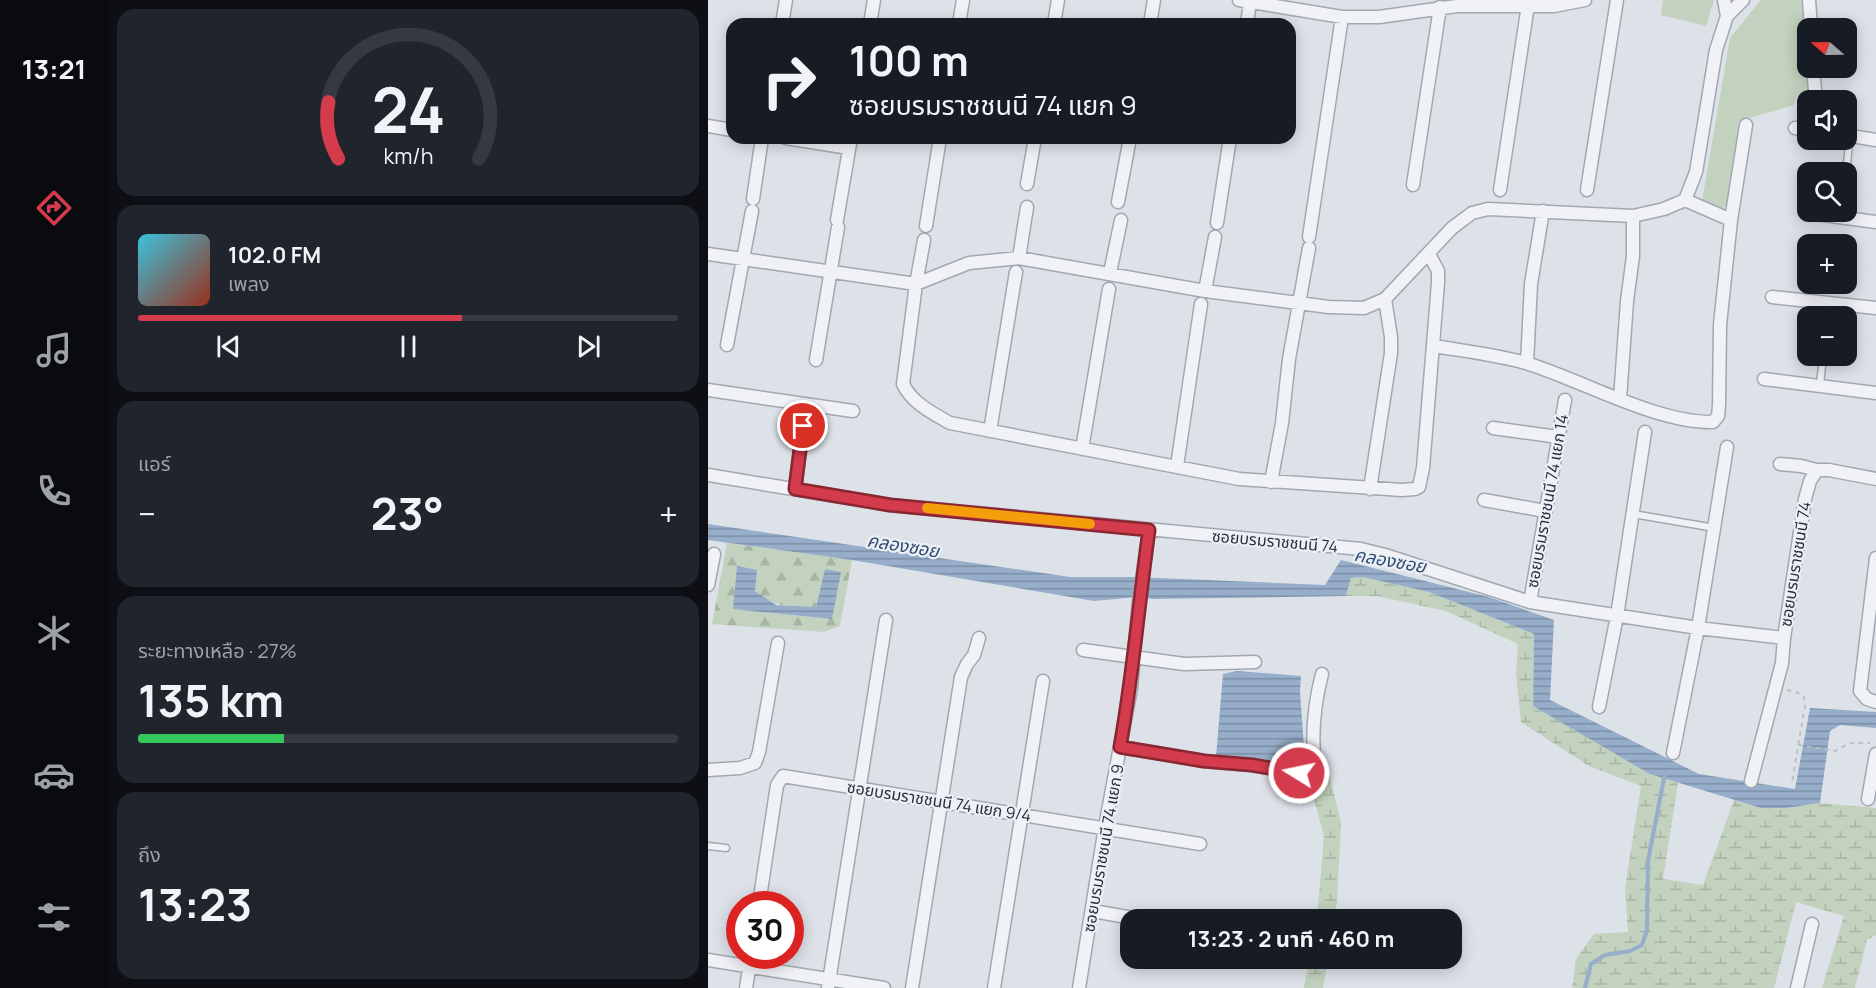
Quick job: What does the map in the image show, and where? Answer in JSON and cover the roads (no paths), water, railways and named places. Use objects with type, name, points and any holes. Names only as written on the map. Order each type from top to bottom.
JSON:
[{"type":"street","points":[[783,18],[786,0]]},
{"type":"street","points":[[871,18],[874,0]]},
{"type":"street","points":[[960,18],[963,0]]},
{"type":"street","points":[[1055,18],[1058,0]]},
{"type":"street","points":[[1151,18],[1154,0]]},
{"type":"street","points":[[1245,18],[1244,1],[1342,17],[1379,17],[1415,13],[1440,7],[1554,6],[1585,0]]},
{"type":"street","points":[[1587,190],[1617,0]]},
{"type":"street","points":[[1724,0],[1727,16]]},
{"type":"street","points":[[708,254],[916,285],[969,263],[1019,258],[1205,291],[1329,307],[1364,308],[1385,299],[1452,228],[1472,213],[1488,209],[1633,216],[1664,209],[1685,200],[1696,172],[1716,50],[1727,16],[1743,0]]},
{"type":"street","points":[[1809,0],[1810,18]]},
{"type":"street","points":[[1500,190],[1528,5]]},
{"type":"street","points":[[1413,185],[1440,7]]},
{"type":"street","points":[[1271,482],[1282,423],[1289,359],[1300,303],[1342,17]]},
{"type":"street","points":[[1814,78],[1815,90]]},
{"type":"street","points":[[1434,346],[1527,363],[1659,412],[1700,423],[1713,422],[1719,416],[1720,325],[1731,220],[1746,125]]},
{"type":"street","points":[[708,126],[726,129]]},
{"type":"street","points":[[1857,137],[1876,140]]},
{"type":"street","points":[[727,345],[761,144]]},
{"type":"street","points":[[816,360],[832,272],[850,144]]},
{"type":"street","points":[[926,226],[939,144]]},
{"type":"street","points":[[1027,184],[1034,144]]},
{"type":"street","points":[[1118,202],[1129,144]]},
{"type":"street","points":[[1217,223],[1229,144]]},
{"type":"street","points":[[1685,200],[1731,220]]},
{"type":"street","points":[[1019,258],[1027,207]]},
{"type":"street","points":[[1527,363],[1531,284],[1543,211]]},
{"type":"street","points":[[1620,399],[1627,301],[1633,256],[1633,216]]},
{"type":"street","points":[[1857,218],[1876,222]]},
{"type":"street","points":[[1110,273],[1121,220]]},
{"type":"street","points":[[1205,291],[1215,237]]},
{"type":"street","points":[[924,240],[903,384],[907,393],[921,406],[950,423],[1239,479],[1370,489],[1415,489],[1422,480],[1438,271],[1429,254]]},
{"type":"street","points":[[990,431],[1016,272]]},
{"type":"street","points":[[1082,449],[1109,289]]},
{"type":"street","points":[[1772,297],[1876,308]]},
{"type":"street","points":[[1370,489],[1391,353],[1385,299]]},
{"type":"street","points":[[1177,466],[1201,304]]},
{"type":"street","points":[[1764,379],[1876,393]]},
{"type":"street","points":[[708,390],[853,411]]},
{"type":"street","name":"ซอยบรมราชชนนี 74 แยก 14","points":[[1530,602],[1564,400]]},
{"type":"street","points":[[795,489],[806,404]]},
{"type":"street","points":[[1493,428],[1558,437]]},
{"type":"street","points":[[1599,707],[1617,616],[1645,432]]},
{"type":"street","points":[[1673,753],[1698,628],[1727,447]]},
{"type":"street","points":[[1780,465],[1801,466],[1816,471],[1829,470],[1876,479]]},
{"type":"street","name":"ซอยบรมราชชนนี 74","points":[[708,475],[878,504],[1361,549],[1530,602],[1698,628],[1784,638],[1805,499],[1810,481],[1816,471]]},
{"type":"street","points":[[1484,500],[1545,511]]},
{"type":"street","name":"ซอยบรมราชชนนี 74 แยก 9","points":[[1079,988],[1131,688],[1139,601],[1149,530]]},
{"type":"street","points":[[708,585],[714,554]]},
{"type":"street","points":[[1876,558],[1860,692],[1867,699],[1876,702]]},
{"type":"street","points":[[829,984],[886,620]]},
{"type":"street","points":[[912,988],[961,678],[967,663],[974,655],[979,638]]},
{"type":"street","points":[[1751,781],[1782,663],[1784,638]]},
{"type":"street","points":[[708,770],[740,768],[755,763],[759,752],[778,643]]},
{"type":"street","points":[[1083,650],[1184,664],[1255,662]]},
{"type":"street","points":[[1120,747],[1204,761],[1310,773],[1315,766],[1312,726],[1322,674]]},
{"type":"street","points":[[994,988],[1043,681]]},
{"type":"street","points":[[1868,799],[1876,754]]},
{"type":"street","name":"ซอยบรมราชชนนี 74 แยก 9/4","points":[[761,891],[777,785],[783,776],[1200,844]]},
{"type":"street","points":[[1093,910],[1120,915]]},
{"type":"street","points":[[1797,988],[1812,924]]},
{"type":"street","points":[[708,960],[726,960]]},
{"type":"street","points":[[746,988],[749,969]]},
{"type":"street","points":[[777,969],[829,984],[884,988]]},
{"type":"lane","points":[[1820,385],[1822,366]]},
{"type":"lane","points":[[1633,514],[1715,528]]},
{"type":"lane","points":[[708,846],[726,848]]},
{"type":"water","points":[[708,524],[1070,577],[1135,577],[1325,585],[1341,560],[1489,597],[1554,620],[1550,700],[1699,774],[1795,789],[1810,708],[1876,712],[1876,728],[1840,725],[1830,731],[1820,803],[1786,808],[1761,808],[1650,774],[1533,706],[1534,634],[1429,592],[1363,577],[1351,578],[1346,596],[1153,599],[1136,597],[1094,601],[852,560],[708,540]]},
{"type":"water","points":[[737,566],[757,570],[755,591],[776,605],[816,607],[825,569],[841,572],[832,619],[733,609]]},
{"type":"water","points":[[1237,671],[1301,676],[1305,761],[1297,766],[1216,756],[1223,674]]},
{"type":"waterway","points":[[1585,988],[1591,964],[1605,955],[1630,951],[1642,945],[1647,930],[1648,861],[1665,773]]},
{"type":"water label","name":"คลองซอย","points":[[903,546]]},
{"type":"water label","name":"คลองซอย","points":[[1390,561]]}]
